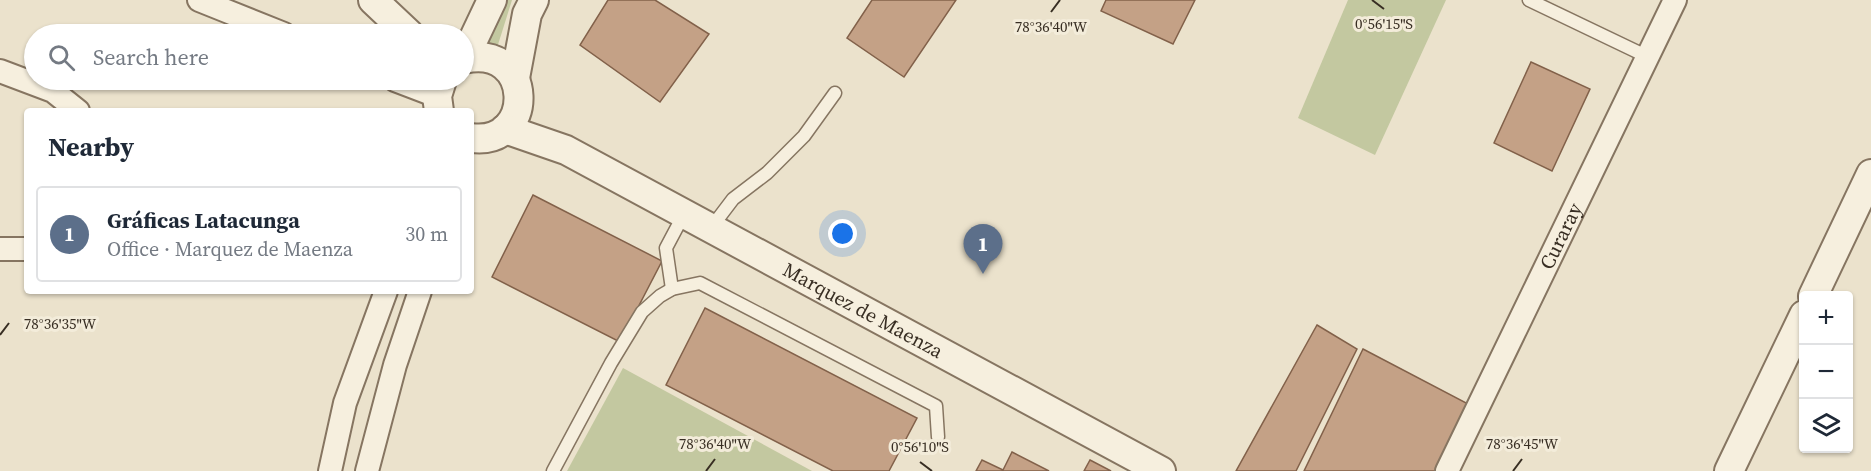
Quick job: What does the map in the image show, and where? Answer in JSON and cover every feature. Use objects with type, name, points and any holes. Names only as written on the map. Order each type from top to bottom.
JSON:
[{"type":"street","points":[[198,0],[259,24]]},
{"type":"street","points":[[373,0],[398,24]]},
{"type":"street","points":[[474,38],[492,0]]},
{"type":"street","name":"Marquez de Maenza","points":[[534,0],[527,14],[515,78],[520,95],[489,135],[566,150],[1161,471]]},
{"type":"street","name":"Curaray","points":[[1447,471],[1675,0]]},
{"type":"street","points":[[474,57],[494,59],[506,67],[515,78]]},
{"type":"street","points":[[0,71],[24,80]]},
{"type":"street","points":[[50,90],[74,108]]},
{"type":"street","points":[[422,90],[439,96]]},
{"type":"street","points":[[1815,291],[1871,174]]},
{"type":"street","points":[[0,249],[24,249]]},
{"type":"street","points":[[330,471],[345,402],[385,294]]},
{"type":"street","points":[[367,471],[394,365],[419,294]]},
{"type":"street","points":[[1729,471],[1799,323]]},
{"type":"lane","points":[[1529,0],[1646,57]]},
{"type":"lane","points":[[711,228],[733,199],[767,173],[804,136],[835,93]]},
{"type":"lane","points":[[672,289],[666,248],[684,214]]},
{"type":"lane","points":[[553,471],[611,363],[642,312],[672,289],[700,283],[936,406],[938,437]]},
{"type":"green space","points":[[498,0],[512,0],[496,51],[477,40]]},
{"type":"green space","points":[[1348,0],[1446,0],[1375,155],[1298,118]]},
{"type":"green space","points":[[623,368],[812,471],[567,471]]},
{"type":"building","points":[[608,0],[655,0],[709,34],[660,102],[580,45]]},
{"type":"building","points":[[872,0],[956,0],[904,77],[847,38]]},
{"type":"building","points":[[1106,0],[1195,0],[1173,44],[1101,11]]},
{"type":"building","points":[[1531,62],[1590,89],[1552,171],[1494,143]]},
{"type":"building","points":[[533,195],[662,261],[620,342],[492,277]]},
{"type":"building","points":[[705,308],[917,418],[889,471],[833,471],[666,385]]},
{"type":"building","points":[[1317,325],[1357,349],[1296,471],[1236,471]]},
{"type":"building","points":[[1363,349],[1472,406],[1440,471],[1304,471]]},
{"type":"building","points":[[1012,452],[1049,471],[976,471],[982,460],[1003,470]]},
{"type":"building","points":[[1090,460],[1111,471],[1084,471]]},
{"type":"place","name":"Gráficas Latacunga","points":[[983,274]]}]
